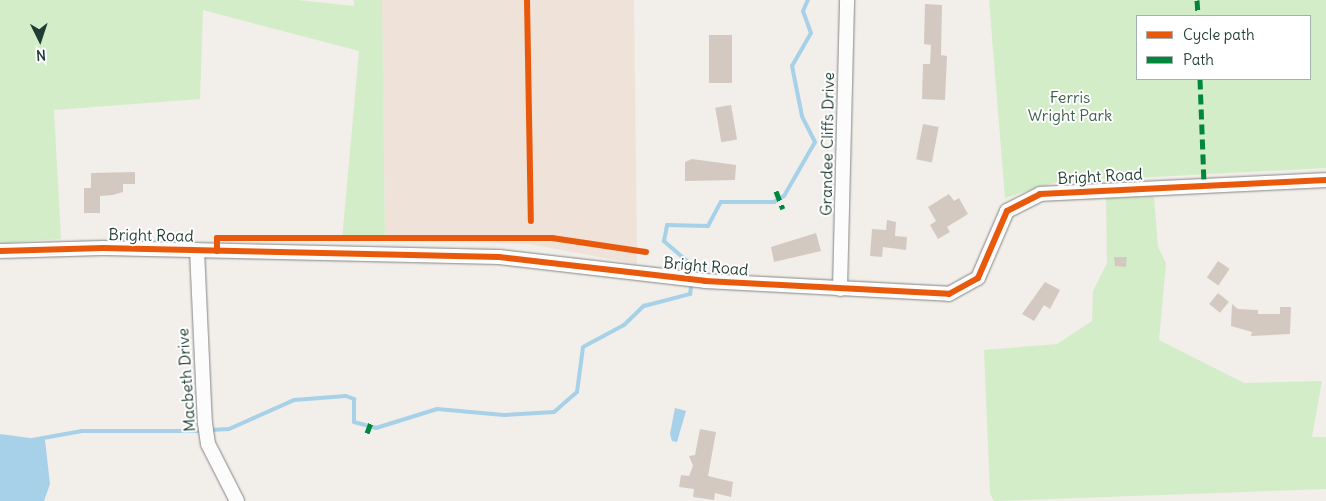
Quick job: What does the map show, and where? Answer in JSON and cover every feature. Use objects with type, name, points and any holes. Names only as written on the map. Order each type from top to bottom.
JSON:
[{"type":"street","name":"Grandee Cliffs Drive","points":[[840,289],[847,0]]},
{"type":"street","name":"Bright Road","points":[[0,251],[198,250],[499,257],[705,281],[949,294],[967,287],[987,264],[1007,211],[1040,194],[1326,180]]},
{"type":"street","name":"Macbeth Drive","points":[[198,250],[206,430],[237,501]]},
{"type":"shaded area","points":[[382,0],[634,0],[637,264],[529,244],[385,241]]},
{"type":"green space","points":[[0,0],[297,0],[354,6],[354,0],[382,0],[385,241],[342,240],[359,51],[203,10],[200,99],[54,110],[61,239],[0,243]]},
{"type":"green space","name":"Ferris Wright Park","points":[[989,0],[1326,0],[1326,168],[1057,182],[1005,198]]},
{"type":"green space","points":[[1154,197],[1158,247],[1166,263],[1159,340],[1244,383],[1322,381],[1312,437],[1326,437],[1326,489],[994,501],[990,494],[984,350],[1057,344],[1092,321],[1093,291],[1107,263],[1106,198]]},
{"type":"water","points":[[675,408],[686,411],[677,442],[672,441],[670,434]]},
{"type":"water","points":[[0,434],[45,440],[50,484],[44,501],[0,501]]},
{"type":"building","points":[[925,4],[942,5],[941,55],[947,56],[945,100],[922,99],[923,64],[930,64],[931,45],[924,44]]},
{"type":"building","points":[[709,35],[732,35],[732,83],[709,83]]},
{"type":"building","points":[[731,105],[737,139],[721,142],[715,108]]},
{"type":"building","points":[[923,124],[939,127],[932,162],[916,159]]},
{"type":"building","points":[[692,159],[736,165],[735,180],[685,181],[685,162]]},
{"type":"building","points":[[135,172],[135,184],[123,184],[123,192],[100,196],[100,213],[84,213],[84,188],[91,188],[91,173]]},
{"type":"building","points":[[949,194],[954,201],[959,198],[968,214],[947,227],[950,232],[938,239],[930,225],[936,221],[928,207]]},
{"type":"building","points":[[887,220],[896,222],[895,236],[907,237],[906,250],[883,247],[882,257],[870,256],[872,229],[886,230]]},
{"type":"building","points":[[816,233],[821,251],[774,262],[771,247]]},
{"type":"building","points":[[1114,257],[1127,257],[1126,267],[1115,266]]},
{"type":"building","points":[[1218,261],[1230,269],[1218,285],[1207,278]]},
{"type":"building","points":[[1045,282],[1060,290],[1050,309],[1044,305],[1034,321],[1022,314]]},
{"type":"building","points":[[1218,293],[1229,302],[1220,313],[1209,304]]},
{"type":"building","points":[[1232,304],[1238,309],[1258,310],[1258,314],[1280,314],[1280,307],[1291,307],[1290,334],[1251,336],[1252,332],[1231,326]]},
{"type":"building","points":[[700,429],[716,432],[708,476],[733,482],[731,497],[715,493],[714,500],[693,497],[694,489],[679,487],[681,475],[689,476],[693,466],[689,456],[695,455]]},
{"type":"waterway","points":[[210,430],[229,429],[294,400],[346,396],[354,399],[354,422],[376,428],[437,409],[504,415],[554,412],[577,392],[583,347],[624,325],[644,306],[690,294],[693,273],[688,262],[664,241],[667,225],[708,226],[721,202],[774,202],[784,196],[815,142],[802,116],[792,66],[811,33],[803,11],[808,0]]},
{"type":"waterway","points":[[32,440],[82,431],[203,431]]},
{"type":"marked path","points":[[1197,0],[1198,15]]},
{"type":"marked path","points":[[1200,80],[1204,185]]},
{"type":"marked path","points":[[776,191],[783,209]]},
{"type":"marked path","points":[[367,433],[372,420]]},
{"type":"cycle path","points":[[527,0],[531,221]]},
{"type":"cycle path","points":[[0,251],[103,248],[499,257],[705,281],[949,294],[978,278],[1007,211],[1040,194],[1326,180]]},
{"type":"cycle path","points":[[217,251],[217,238],[552,238],[646,252]]}]
